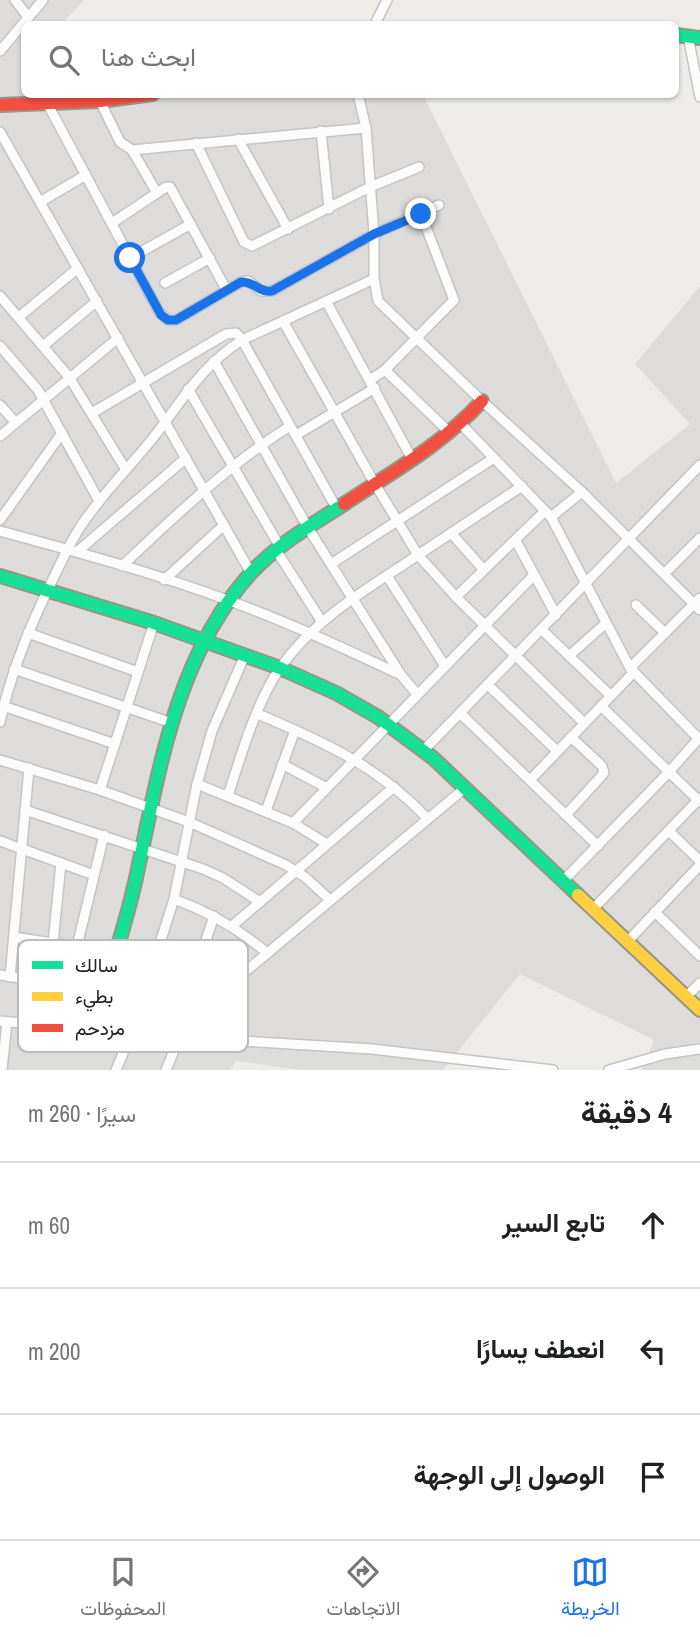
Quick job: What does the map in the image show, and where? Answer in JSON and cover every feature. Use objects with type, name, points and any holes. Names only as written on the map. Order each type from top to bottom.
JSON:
[{"type":"street","points":[[15,0],[28,17]]},
{"type":"street","points":[[25,21],[43,0]]},
{"type":"street","points":[[376,21],[387,0]]},
{"type":"street","points":[[0,51],[21,26]]},
{"type":"street","points":[[688,36],[700,97]]},
{"type":"street","points":[[0,105],[123,98]]},
{"type":"street","points":[[359,98],[366,128],[374,234],[374,279],[378,301],[698,604],[665,633],[611,696],[530,780]]},
{"type":"street","points":[[100,101],[120,142],[132,150],[157,193]]},
{"type":"street","points":[[47,103],[161,315],[168,320],[176,320],[226,289],[248,281],[261,291],[272,291],[374,234],[439,205]]},
{"type":"street","points":[[132,150],[366,128]]},
{"type":"street","points":[[321,131],[329,209]]},
{"type":"street","points":[[0,132],[251,573]]},
{"type":"street","points":[[238,139],[288,229]]},
{"type":"street","points":[[196,143],[247,246],[288,229],[370,187],[419,167]]},
{"type":"street","points":[[40,202],[86,175]]},
{"type":"street","points":[[112,223],[166,187],[170,187],[226,289]]},
{"type":"street","points":[[296,435],[372,384],[454,300],[421,214]]},
{"type":"street","points":[[130,258],[191,224]]},
{"type":"street","points":[[164,283],[210,258]]},
{"type":"street","points":[[19,317],[78,268]]},
{"type":"street","points":[[0,722],[28,633],[48,589],[72,551],[82,524],[166,422],[188,389],[214,360],[242,340],[374,279]]},
{"type":"street","points":[[0,296],[69,377],[126,470]]},
{"type":"street","points":[[43,346],[97,301]]},
{"type":"street","points":[[326,301],[412,459]]},
{"type":"street","points":[[283,321],[418,555],[484,626],[584,723]]},
{"type":"street","points":[[92,413],[226,334],[236,333],[337,509]]},
{"type":"street","points":[[0,436],[118,338]]},
{"type":"street","points":[[0,346],[35,386],[99,501]]},
{"type":"street","points":[[214,360],[308,528],[401,675],[417,694]]},
{"type":"street","points":[[385,370],[450,433]]},
{"type":"street","points":[[188,389],[322,622]]},
{"type":"street","points":[[120,940],[172,723],[205,641],[228,600],[251,573],[278,549],[450,433],[482,401]]},
{"type":"street","points":[[0,405],[15,422]]},
{"type":"street","points":[[461,424],[548,514],[632,670],[699,738],[563,881]]},
{"type":"street","points":[[122,566],[204,489],[261,444],[290,426]]},
{"type":"street","points":[[0,520],[62,433]]},
{"type":"street","points":[[72,551],[186,458]]},
{"type":"street","points":[[331,564],[494,458]]},
{"type":"street","points":[[424,750],[586,586],[700,465]]},
{"type":"street","points":[[228,796],[258,715],[280,668],[310,633],[352,598],[522,486]]},
{"type":"street","points":[[456,597],[548,514],[582,492]]},
{"type":"street","points":[[164,580],[224,525]]},
{"type":"street","points":[[0,531],[228,600],[310,633],[401,675]]},
{"type":"street","points":[[451,533],[484,570]]},
{"type":"street","points":[[664,574],[700,538]]},
{"type":"street","points":[[516,541],[556,615]]},
{"type":"street","points":[[293,823],[534,575]]},
{"type":"street","points":[[0,576],[154,623],[280,668],[336,693],[388,724],[424,750],[700,1010]]},
{"type":"street","points":[[387,576],[445,666]]},
{"type":"street","points":[[636,605],[665,633]]},
{"type":"street","points":[[100,790],[154,623]]},
{"type":"street","points":[[569,656],[606,623]]},
{"type":"street","points":[[542,630],[611,696]]},
{"type":"street","points":[[28,633],[138,672]]},
{"type":"street","points":[[161,940],[174,899],[197,784],[212,731],[245,655]]},
{"type":"street","points":[[15,669],[172,723]]},
{"type":"street","points":[[488,685],[557,751]]},
{"type":"street","points":[[3,706],[115,744]]},
{"type":"street","points":[[593,909],[699,800],[601,706]]},
{"type":"street","points":[[460,713],[598,846]]},
{"type":"street","points":[[258,715],[355,759],[394,787],[428,819]]},
{"type":"street","points":[[266,811],[295,730]]},
{"type":"street","points":[[566,815],[604,773],[602,766],[571,737]]},
{"type":"street","points":[[0,760],[100,790],[189,822],[296,870],[330,900]]},
{"type":"street","points":[[282,764],[327,788]]},
{"type":"street","points":[[10,977],[29,768]]},
{"type":"street","points":[[197,784],[293,823],[327,844]]},
{"type":"street","points":[[232,926],[394,787]]},
{"type":"street","points":[[248,969],[465,788]]},
{"type":"street","points":[[25,810],[182,861],[223,878],[260,902]]},
{"type":"street","points":[[627,942],[700,863],[669,831]]},
{"type":"street","points":[[78,940],[104,835]]},
{"type":"street","points":[[0,841],[94,875]]},
{"type":"street","points":[[53,940],[61,863]]},
{"type":"street","points":[[174,899],[232,926],[267,953]]},
{"type":"street","points":[[655,912],[700,956]]},
{"type":"street","points":[[207,940],[214,916]]},
{"type":"street","points":[[14,937],[34,940]]},
{"type":"street","points":[[0,975],[18,978]]},
{"type":"street","points":[[686,997],[700,983]]},
{"type":"street","points":[[2,1070],[3,1022]]},
{"type":"street","points":[[248,1041],[372,1049],[553,1070]]},
{"type":"street","points":[[609,1070],[665,1054],[700,1049]]},
{"type":"street","points":[[116,1070],[124,1052]]},
{"type":"street","points":[[166,1070],[172,1052]]},
{"type":"shaded area","points":[[0,0],[84,0],[64,21],[21,21],[21,98],[424,98],[616,483],[690,424],[635,364],[700,286],[700,1070],[642,1070],[654,1040],[520,974],[443,1070],[301,1070],[236,1061],[230,1070],[0,1070]]},
{"type":"traffic: fast","points":[[679,35],[700,38]]},
{"type":"traffic: fast","points":[[119,940],[162,757],[187,679],[204,642],[225,607],[260,564],[295,536],[344,504]]},
{"type":"traffic: fast","points":[[0,576],[154,623],[280,668],[336,693],[378,717],[433,758],[578,895]]},
{"type":"traffic: slow","points":[[578,895],[700,1010]]},
{"type":"traffic: jam","points":[[0,105],[123,98]]},
{"type":"traffic: jam","points":[[344,504],[434,444],[482,401]]},
{"type":"route","points":[[130,258],[161,315],[168,320],[176,320],[241,282],[248,281],[264,292],[272,291],[374,234],[421,214]]}]
